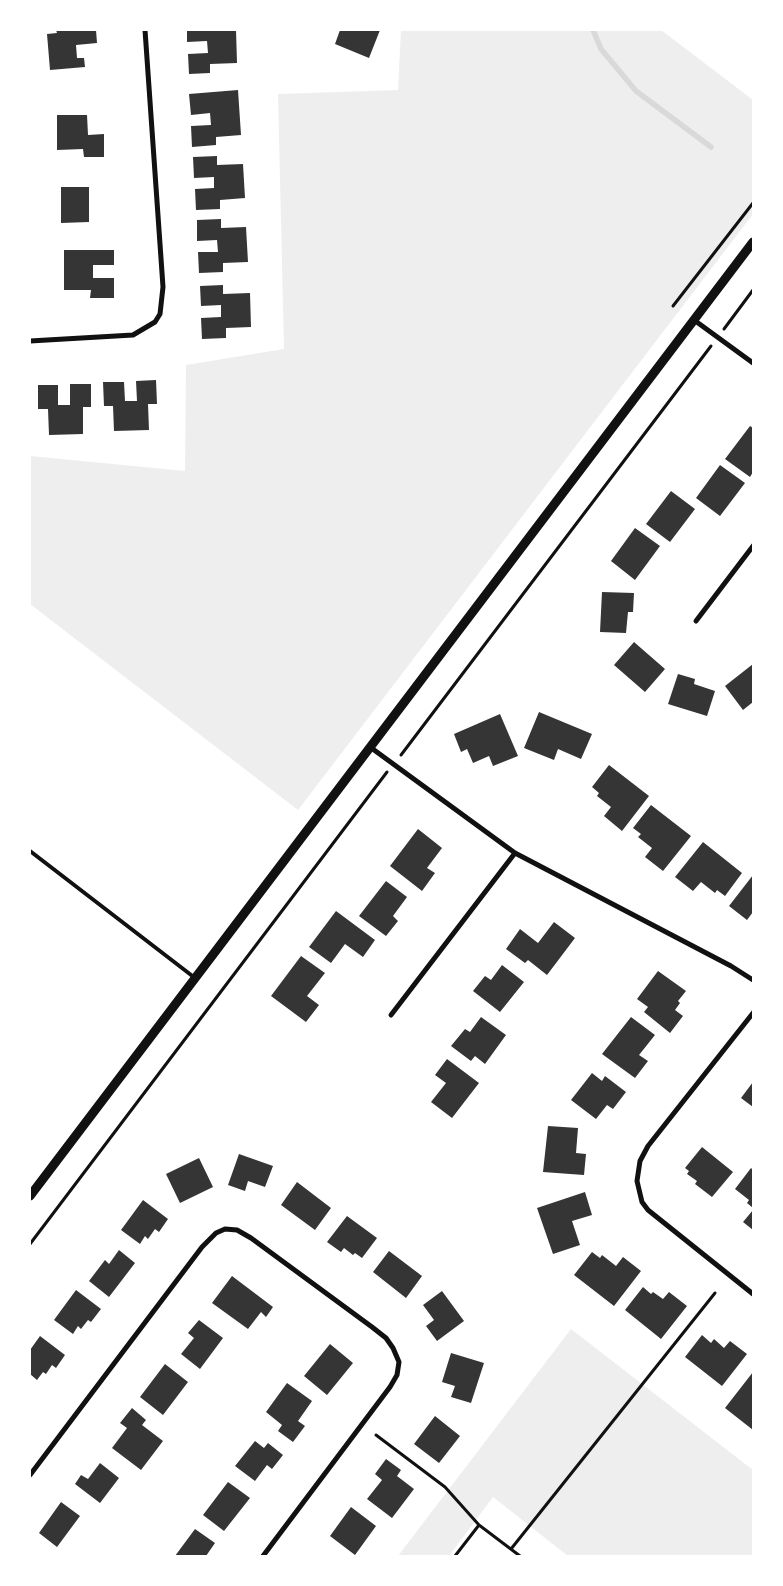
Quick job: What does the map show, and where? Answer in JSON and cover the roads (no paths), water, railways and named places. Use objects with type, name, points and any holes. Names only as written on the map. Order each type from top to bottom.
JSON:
[{"type":"street","points":[[30,341],[132,335],[155,322],[160,314],[163,287],[145,30]]},
{"type":"street","points":[[30,1196],[753,242]]},
{"type":"street","points":[[694,320],[753,364]]},
{"type":"street","points":[[696,621],[753,546]]},
{"type":"street","points":[[370,746],[515,853],[731,966],[753,980]]},
{"type":"street","points":[[391,1015],[515,853]]},
{"type":"street","points":[[753,1013],[648,1146],[640,1161],[637,1181],[642,1202],[648,1210],[753,1294]]},
{"type":"street","points":[[30,1475],[202,1247],[216,1233],[225,1229],[237,1230],[251,1238],[386,1338],[400,1362],[397,1375],[390,1388],[263,1556]]},
{"type":"lane","points":[[30,851],[195,978]]},
{"type":"waterway","points":[[593,30],[601,49],[636,91],[711,147]]}]
